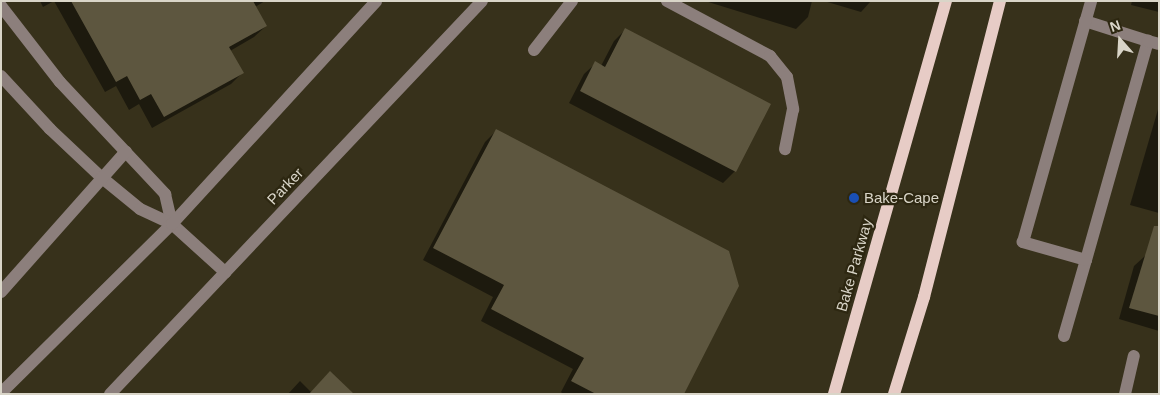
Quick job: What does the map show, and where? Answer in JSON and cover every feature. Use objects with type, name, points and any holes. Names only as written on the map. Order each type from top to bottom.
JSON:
[{"type":"main road","name":"Bake Parkway","points":[[834,394],[946,1]]},
{"type":"main road","points":[[894,394],[924,296],[1000,1]]},
{"type":"street","points":[[1,393],[172,224],[376,1]]},
{"type":"street","name":"Parker","points":[[110,394],[482,1]]},
{"type":"street","points":[[534,50],[572,1]]},
{"type":"street","points":[[667,1],[770,56],[787,77],[793,109],[785,149]]},
{"type":"street","points":[[1086,260],[1023,242],[1091,1]]},
{"type":"street","points":[[1,6],[60,82],[165,194],[172,224]]},
{"type":"street","points":[[1064,336],[1153,42],[1086,21]]},
{"type":"street","points":[[1,76],[50,129],[101,178],[140,209],[172,224],[225,272]]},
{"type":"street","points":[[1,292],[126,151]]},
{"type":"street","points":[[1125,394],[1134,356]]},
{"type":"building","points":[[71,1],[253,1],[267,26],[229,47],[244,73],[164,117],[151,94],[140,100],[127,76],[116,82]]},
{"type":"building","points":[[625,28],[771,104],[736,172],[580,91],[595,61],[605,67]]},
{"type":"building","points":[[496,129],[729,251],[739,286],[684,394],[596,394],[571,381],[584,358],[491,309],[504,285],[433,248]]},
{"type":"building","points":[[1154,226],[1159,226],[1159,316],[1129,308]]},
{"type":"building","points":[[330,371],[354,394],[309,394]]},
{"type":"place","name":"Bake-Cape","points":[[854,198]]}]
